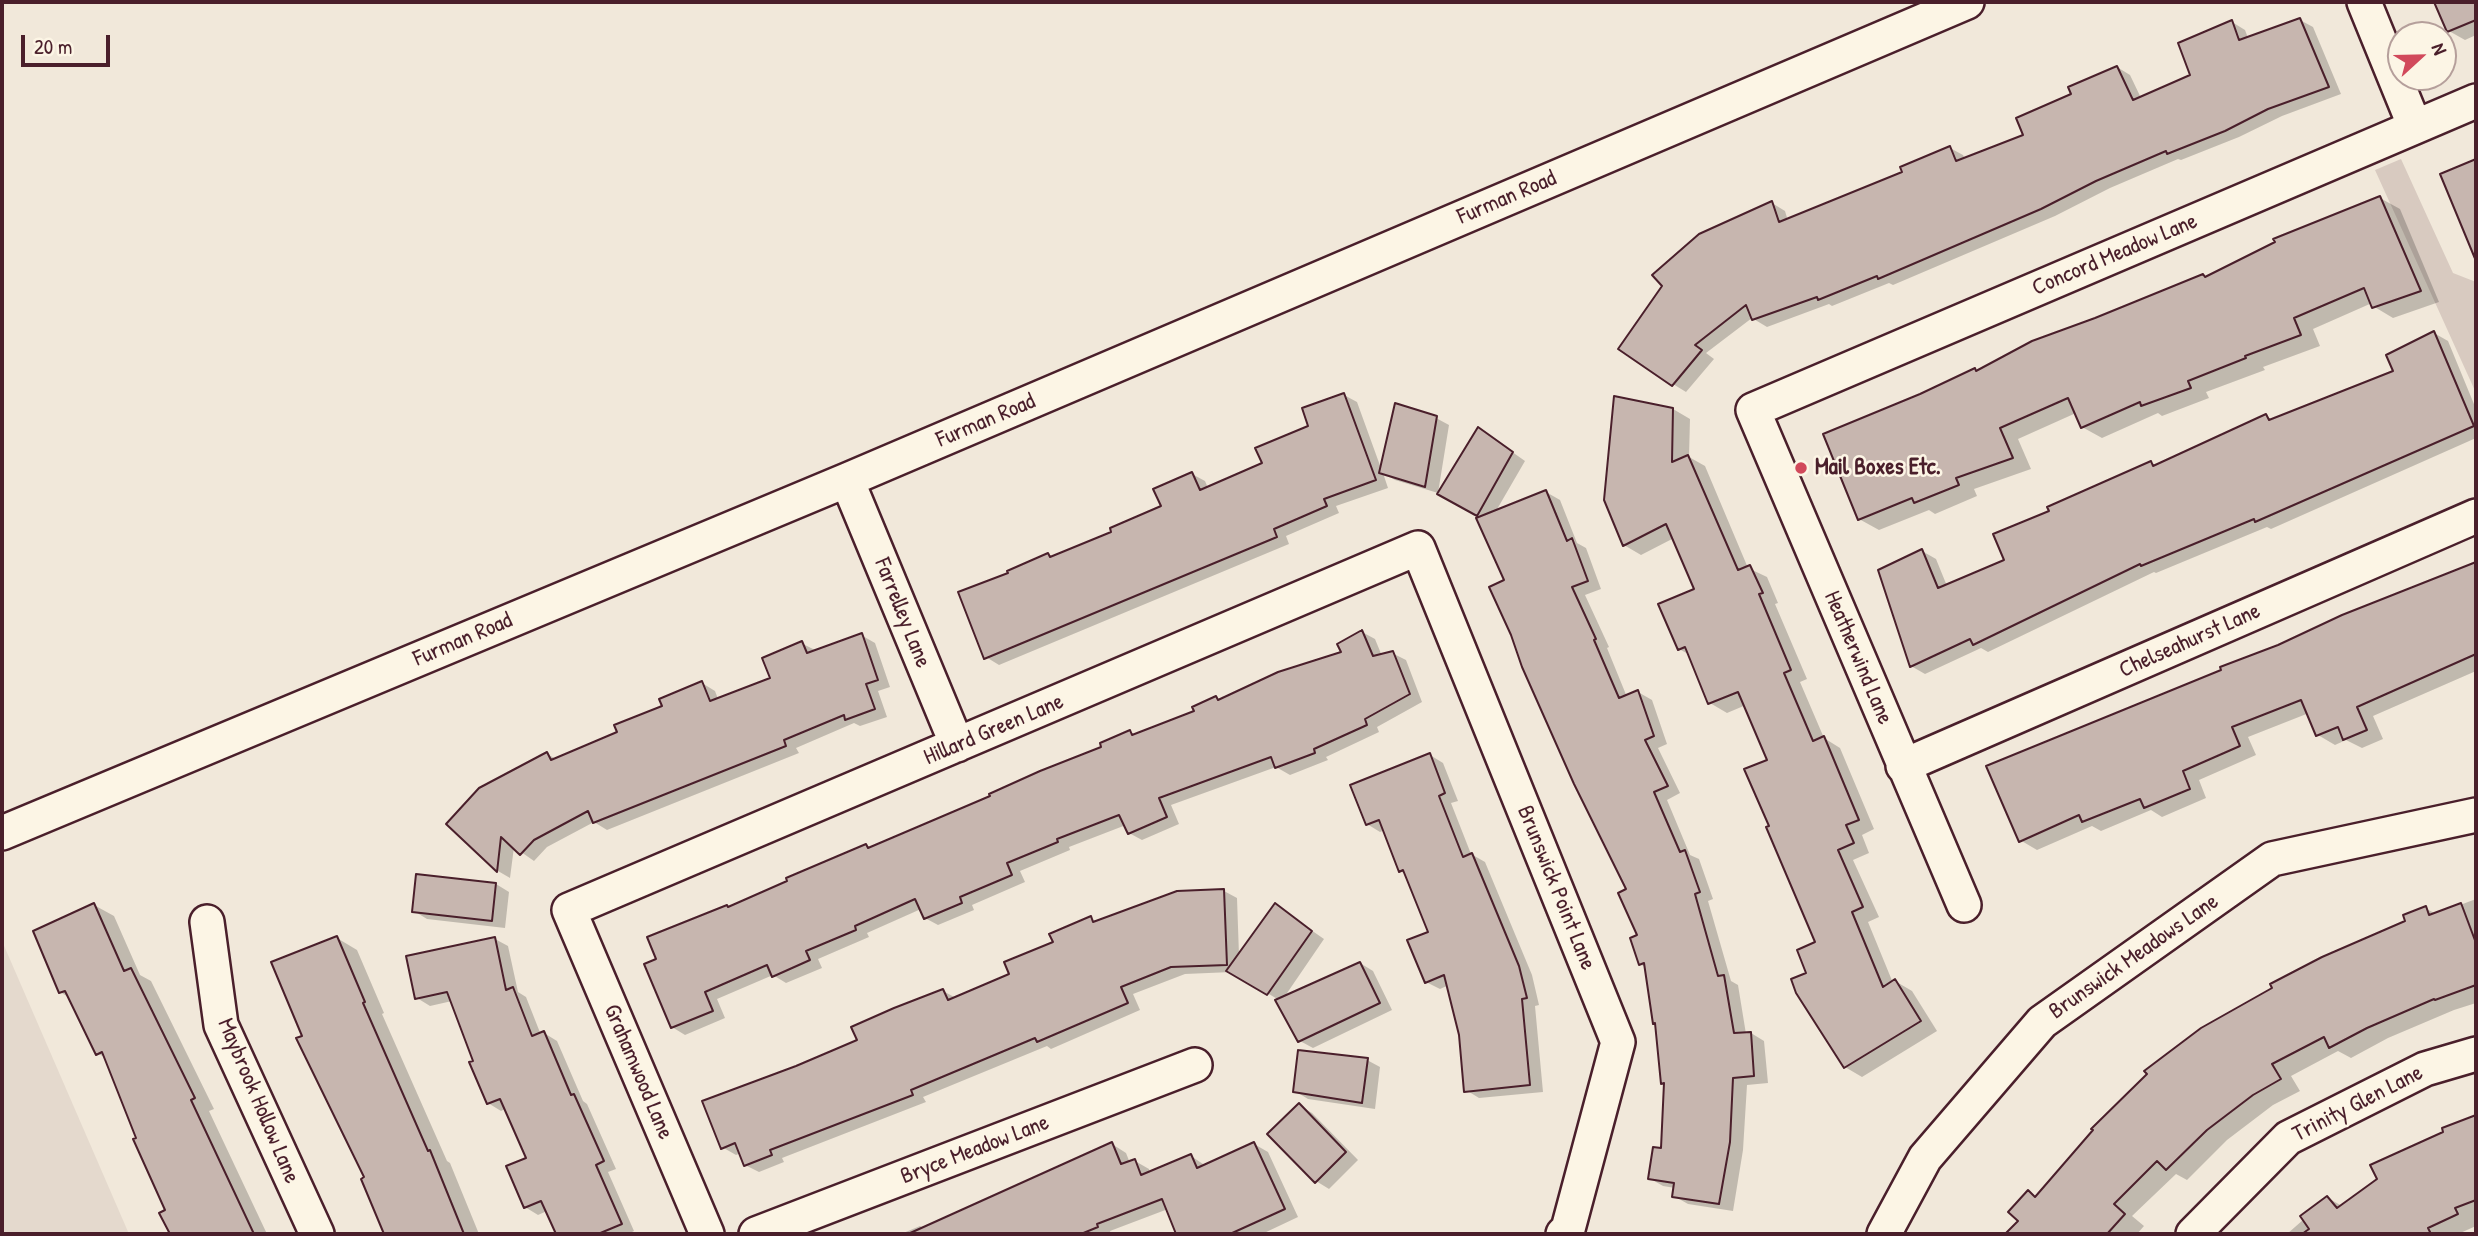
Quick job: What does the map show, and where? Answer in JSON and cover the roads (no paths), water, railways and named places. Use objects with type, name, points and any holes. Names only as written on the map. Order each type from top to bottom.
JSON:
[{"type":"street","name":"Furman Road","points":[[2,833],[847,480],[1967,2]]},
{"type":"street","points":[[2364,2],[2415,127]]},
{"type":"street","name":"Concord Meadow Lane","points":[[1753,410],[2476,101]]},
{"type":"street","name":"Heatherwind Lane","points":[[1753,410],[1964,905]]},
{"type":"street","name":"Farrelley Lane","points":[[847,480],[957,745]]},
{"type":"street","name":"Chelseahurst Lane","points":[[1903,766],[2476,516]]},
{"type":"street","name":"Hillard Green Lane","points":[[569,911],[1418,548]]},
{"type":"street","name":"Brunswick Point Lane","points":[[1418,548],[1618,1042],[1571,1233]]},
{"type":"street","name":"Brunswick Meadows Lane","points":[[1884,1234],[1925,1158],[2042,1022],[2272,859],[2476,815]]},
{"type":"street","name":"Grahamwood Lane","points":[[569,911],[707,1234]]},
{"type":"street","name":"Maybrook Hollow Lane","points":[[207,922],[221,1025],[317,1234]]},
{"type":"street","name":"Trinity Glen Lane","points":[[2193,1234],[2288,1138],[2425,1069],[2476,1054]]},
{"type":"street","name":"Bryce Meadow Lane","points":[[756,1234],[1195,1065]]},
{"type":"place","name":"Mail Boxes Etc.","points":[[1801,468]]}]
